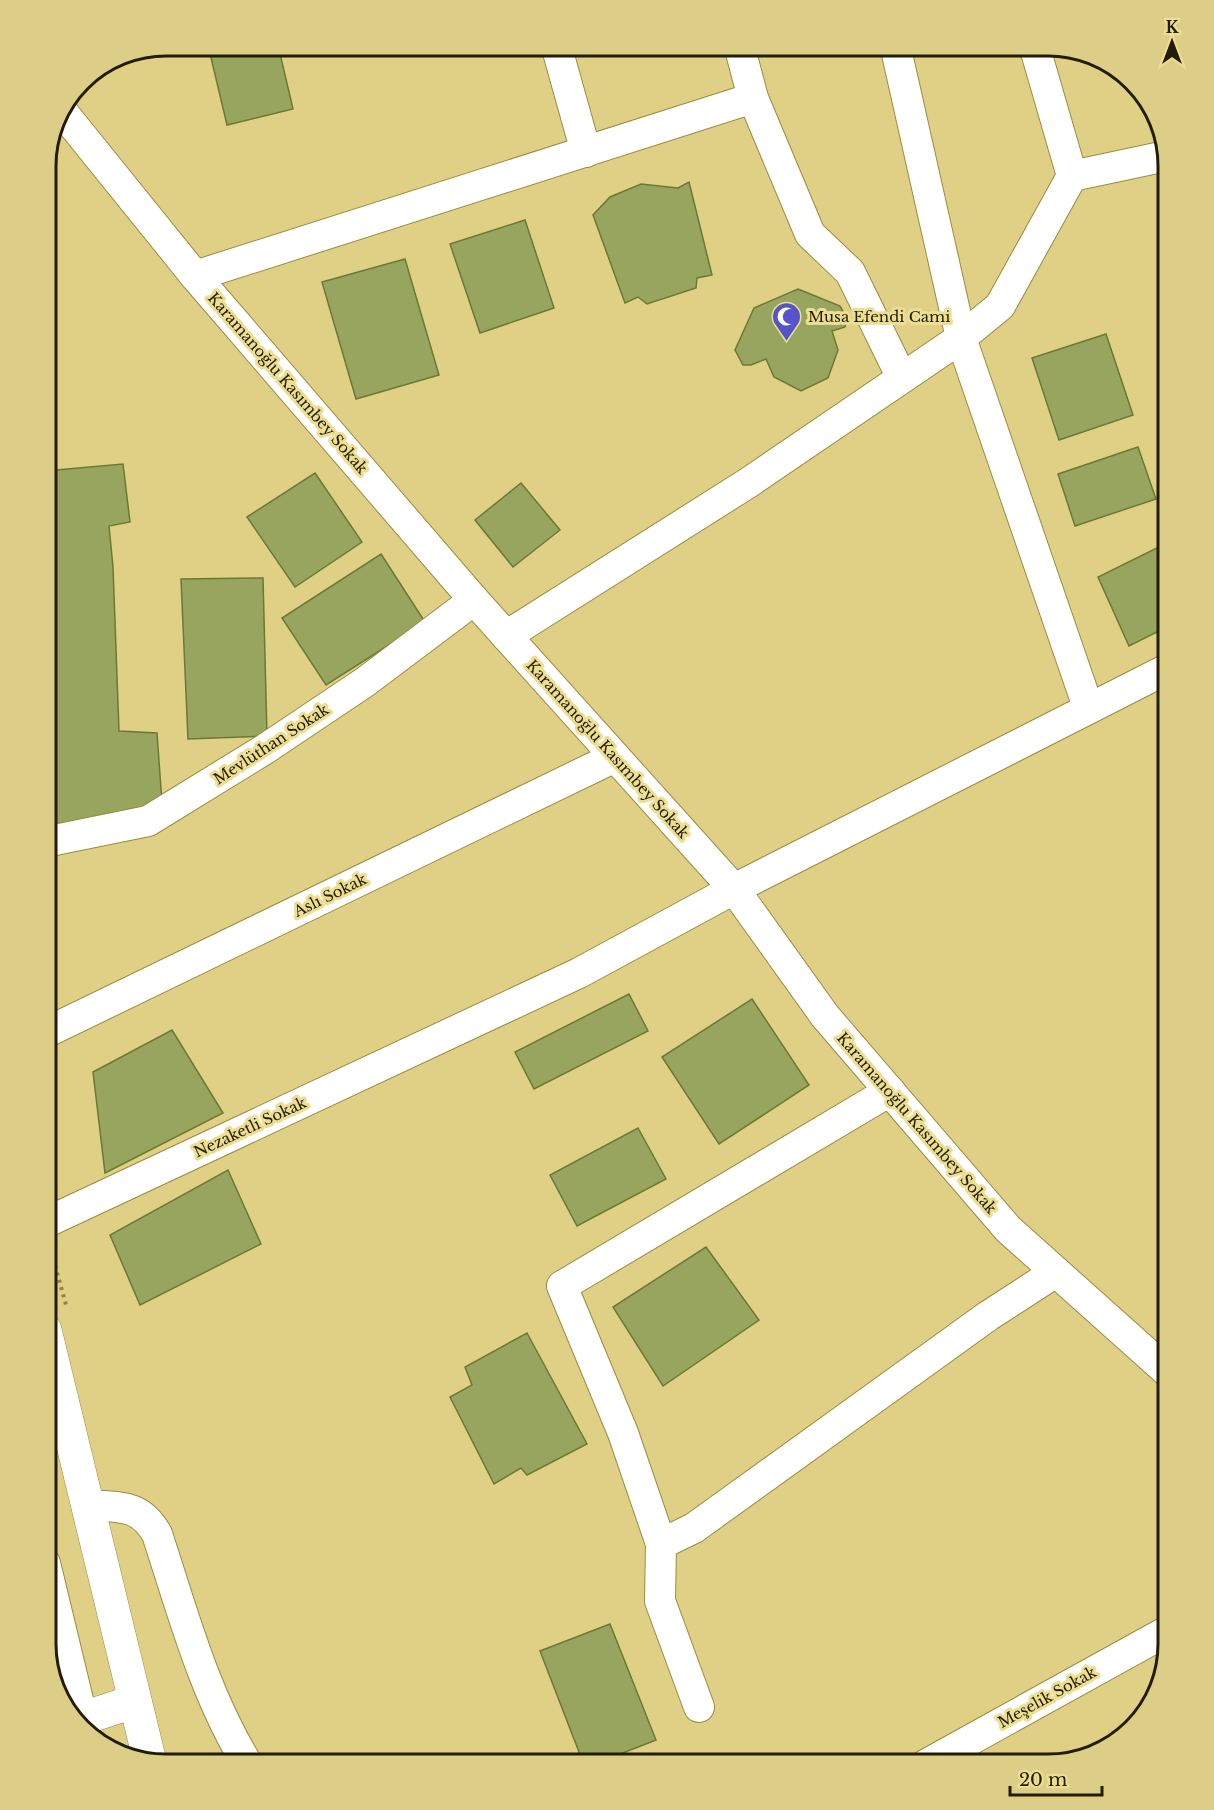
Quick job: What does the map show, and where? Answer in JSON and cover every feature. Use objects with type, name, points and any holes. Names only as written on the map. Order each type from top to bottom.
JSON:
[{"type":"main road","points":[[56,1375],[148,1752]]},
{"type":"main road","points":[[88,1722],[135,1701]]},
{"type":"street","points":[[559,56],[586,152]]},
{"type":"street","points":[[742,56],[753,98],[810,234],[850,272],[902,378]]},
{"type":"street","points":[[897,56],[961,338],[1088,708]]},
{"type":"street","points":[[507,636],[747,483],[961,338],[999,306],[1072,176],[1037,56]]},
{"type":"street","points":[[195,276],[753,98]]},
{"type":"street","name":"Karamanoğlu Kasımbey Sokak","points":[[67,117],[195,276],[474,600],[734,889],[825,1016],[1008,1228],[1158,1363]]},
{"type":"street","points":[[1072,176],[1158,158]]},
{"type":"street","name":"Mevlüthan Sokak","points":[[56,840],[148,821],[266,749],[356,688],[474,600]]},
{"type":"street","name":"Nezaketli Sokak","points":[[56,1218],[579,973],[734,889],[1158,673]]},
{"type":"street","name":"Aslı Sokak","points":[[56,1028],[615,757]]},
{"type":"street","points":[[699,1707],[660,1601],[661,1544],[622,1433],[562,1286],[890,1091]]},
{"type":"street","points":[[661,1544],[694,1528],[979,1323],[1056,1272]]},
{"type":"street","points":[[88,1505],[130,1509],[141,1514],[151,1524],[157,1534],[208,1688],[222,1721],[242,1754]]},
{"type":"street","points":[[56,1607],[84,1717]]},
{"type":"street","name":"Meşelik Sokak","points":[[945,1754],[1158,1636]]},
{"type":"building","points":[[211,56],[281,56],[293,109],[227,125]]},
{"type":"building","points":[[689,182],[712,275],[697,278],[696,288],[647,304],[638,297],[625,303],[593,215],[610,197],[641,184],[678,188]]},
{"type":"building","points":[[525,220],[554,308],[480,333],[450,244]]},
{"type":"building","points":[[405,259],[439,375],[356,399],[322,282]]},
{"type":"building","name":"Musa Efendi Cami","points":[[798,289],[840,306],[847,318],[845,327],[832,331],[838,350],[828,378],[801,391],[774,377],[766,359],[751,365],[743,365],[735,350],[754,308]]},
{"type":"building","points":[[1106,334],[1133,415],[1059,440],[1032,358]]},
{"type":"building","points":[[1138,447],[1156,499],[1075,526],[1058,474]]},
{"type":"building","points":[[123,464],[130,522],[109,526],[113,567],[119,731],[157,733],[162,803],[106,822],[56,824],[56,470]]},
{"type":"building","points":[[315,473],[362,542],[295,587],[247,517]]},
{"type":"building","points":[[521,483],[560,530],[513,567],[475,520]]},
{"type":"building","points":[[1158,547],[1158,632],[1129,646],[1098,577]]},
{"type":"building","points":[[381,554],[425,622],[326,685],[282,618]]},
{"type":"building","points":[[263,578],[267,736],[188,739],[181,579]]},
{"type":"building","points":[[629,994],[648,1031],[534,1089],[515,1052]]},
{"type":"building","points":[[752,999],[809,1085],[719,1144],[662,1057]]},
{"type":"building","points":[[172,1030],[223,1113],[105,1173],[93,1072]]},
{"type":"building","points":[[638,1128],[666,1179],[577,1226],[550,1175]]},
{"type":"building","points":[[228,1170],[261,1244],[140,1305],[110,1235]]},
{"type":"building","points":[[706,1247],[759,1320],[663,1386],[613,1307]]},
{"type":"building","points":[[527,1333],[587,1444],[527,1475],[521,1468],[494,1484],[450,1397],[472,1385],[465,1367]]},
{"type":"building","points":[[610,1624],[656,1740],[620,1754],[580,1754],[540,1651]]},
{"type":"place","name":"Musa Efendi Cami","points":[[787,342]]}]
